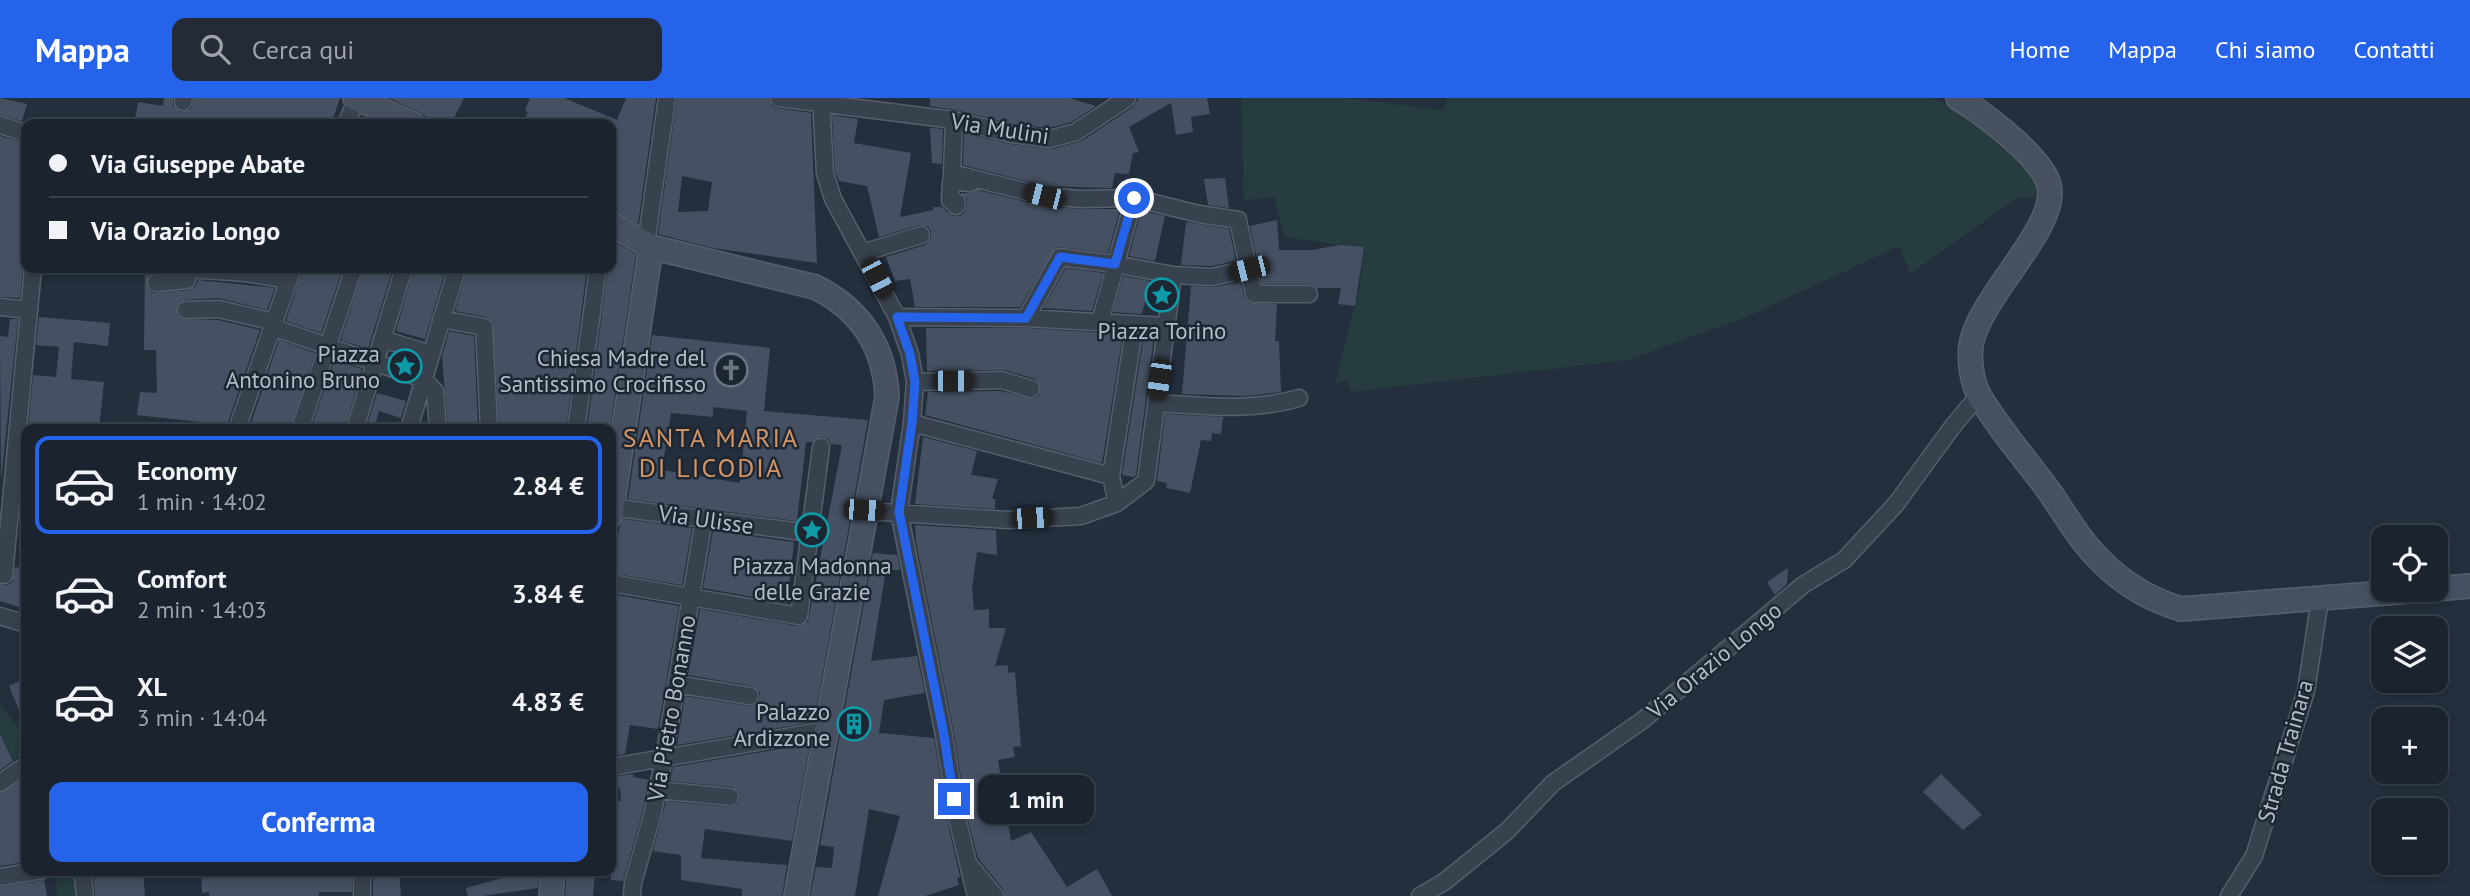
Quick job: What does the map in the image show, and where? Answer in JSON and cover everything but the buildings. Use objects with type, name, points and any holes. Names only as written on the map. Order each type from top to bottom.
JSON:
[{"type":"street","points":[[348,119],[356,98],[402,119]]},
{"type":"street","points":[[616,475],[667,98]]},
{"type":"street","name":"Via Mulini","points":[[779,98],[821,101],[954,120],[1011,134],[1050,139],[1076,132],[1127,98]]},
{"type":"street","points":[[1958,98],[2015,140],[2043,174],[2049,184],[2050,194],[2046,215],[1980,320],[1972,343],[1970,360],[1979,395],[2099,560],[2146,595],[2181,609],[2371,595]]},
{"type":"street","points":[[821,101],[825,173],[833,199],[897,317],[921,381],[907,513],[908,560],[943,730],[958,822],[976,896]]},
{"type":"street","points":[[954,120],[952,173],[1044,196],[1080,199],[1134,198],[1199,214],[1238,220],[1254,294],[1308,294]]},
{"type":"street","points":[[0,125],[21,131]]},
{"type":"street","points":[[956,206],[957,202],[950,201],[951,181],[973,184],[978,179]]},
{"type":"street","points":[[1100,322],[1134,198]]},
{"type":"street","points":[[616,227],[649,245],[815,287],[845,306],[860,321],[874,339],[881,358],[887,388],[796,896]]},
{"type":"street","points":[[862,253],[921,235]]},
{"type":"street","points":[[1026,318],[1060,257],[1176,275],[1212,277],[1249,269]]},
{"type":"street","points":[[4,575],[33,273]]},
{"type":"street","points":[[156,283],[187,280],[188,273]]},
{"type":"street","points":[[239,424],[291,274],[246,273]]},
{"type":"street","points":[[302,424],[352,273]]},
{"type":"street","points":[[356,424],[372,362],[384,334],[402,273]]},
{"type":"street","points":[[410,424],[455,273]]},
{"type":"street","points":[[577,424],[597,273]]},
{"type":"street","points":[[864,510],[1008,520],[1081,516],[1117,503],[1146,481],[1166,329],[1176,275]]},
{"type":"street","points":[[0,307],[29,310]]},
{"type":"street","points":[[186,310],[219,309],[273,324],[423,379],[435,391],[438,424]]},
{"type":"street","points":[[897,317],[1026,318],[1138,324],[1166,329]]},
{"type":"street","points":[[441,319],[484,327],[489,424]]},
{"type":"street","points":[[1117,503],[1111,476],[1138,324]]},
{"type":"street","points":[[384,334],[433,346]]},
{"type":"street","points":[[921,381],[1002,380],[1031,388]]},
{"type":"street","name":"Via Orazio Longo","points":[[1420,896],[1444,882],[1507,831],[1553,783],[1643,720],[1803,585],[1844,560],[1896,504],[1953,425],[1979,395]]},
{"type":"street","points":[[1156,403],[1247,408],[1300,398]]},
{"type":"street","points":[[918,425],[1111,476]]},
{"type":"street","points":[[616,584],[799,616],[805,532],[821,447]]},
{"type":"street","name":"Via Ulisse","points":[[616,510],[805,532]]},
{"type":"street","name":"Via Pietro Bonanno","points":[[632,896],[633,883],[658,790],[704,519]]},
{"type":"street","points":[[2448,588],[2470,586]]},
{"type":"street","name":"Strada Trainara","points":[[2230,896],[2254,856],[2306,691],[2320,599]]},
{"type":"street","points":[[0,616],[21,622]]},
{"type":"street","points":[[676,684],[750,696]]},
{"type":"street","points":[[616,766],[827,730]]},
{"type":"street","points":[[0,783],[21,768]]},
{"type":"street","points":[[658,790],[730,797]]},
{"type":"street","points":[[968,863],[995,896]]},
{"type":"street","points":[[0,877],[21,874]]},
{"type":"street","points":[[83,876],[85,896]]},
{"type":"street","points":[[362,876],[362,896]]},
{"type":"street","points":[[551,896],[553,876]]},
{"type":"green space","points":[[1241,98],[1346,98],[1443,110],[1448,98],[1934,98],[1964,115],[2014,154],[2036,183],[2040,198],[2017,198],[1910,274],[1899,246],[1749,316],[1628,360],[1350,392],[1348,380],[1335,384],[1359,290],[1364,248],[1284,237],[1275,197],[1244,200]]},
{"type":"green space","points":[[0,704],[21,734],[21,754],[14,760],[0,733]]},
{"type":"green space","points":[[56,876],[73,876],[76,896],[57,896]]},
{"type":"place","name":"Piazza Torino","points":[[1162,295]]},
{"type":"place","name":"Piazza Antonino Bruno","points":[[405,366]]},
{"type":"place","name":"Chiesa Madre del Santissimo Crocifisso","points":[[731,370]]},
{"type":"place","name":"Piazza Madonna delle Grazie","points":[[812,530]]},
{"type":"place","name":"Palazzo Ardizzone","points":[[854,724]]},
{"type":"district","name":"SANTA MARIA DI LICODIA","points":[[711,452]]},
{"type":"route","points":[[954,799],[943,730],[918,617],[899,512],[915,382],[910,354],[897,317],[1026,318],[1060,257],[1115,264],[1134,198]]}]
